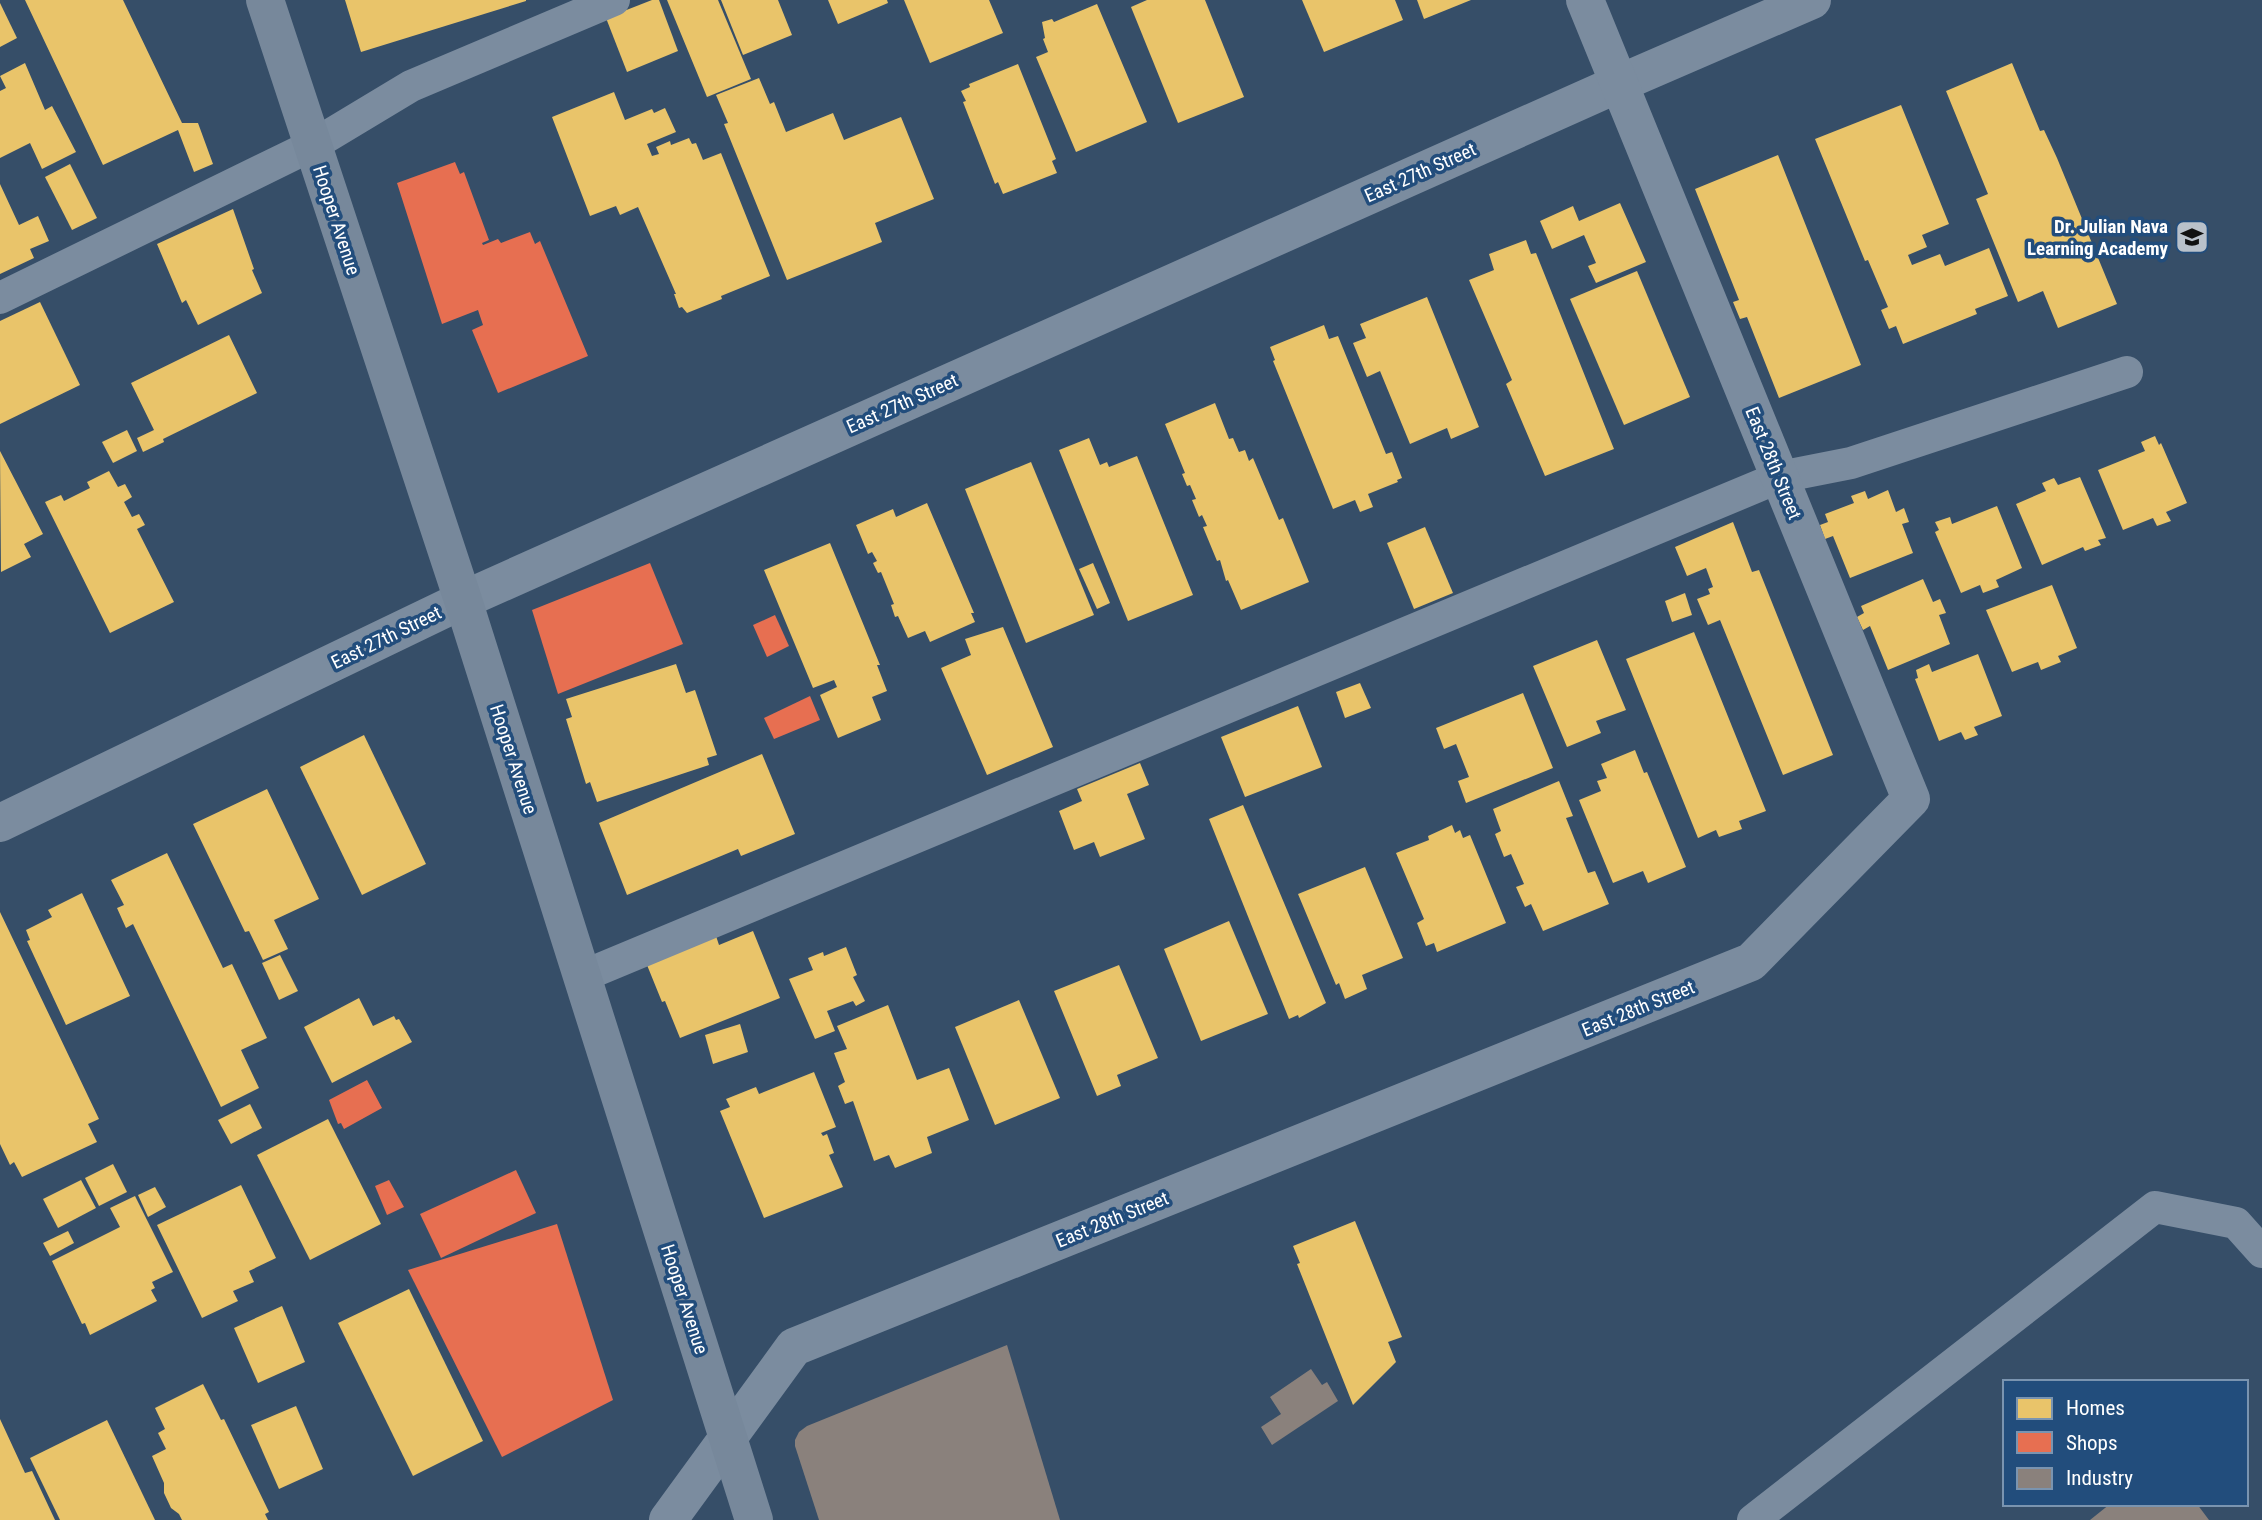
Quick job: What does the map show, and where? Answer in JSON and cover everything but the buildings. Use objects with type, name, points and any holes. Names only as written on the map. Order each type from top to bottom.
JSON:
[{"type":"street","name":"Hooper Avenue","points":[[265,0],[463,600],[754,1520]]},
{"type":"street","name":"East 28th Street","points":[[668,1520],[794,1347],[1751,962],[1911,799],[1585,0]]},
{"type":"street","name":"East 27th Street","points":[[0,822],[463,600],[1812,0]]},
{"type":"lane","points":[[0,298],[313,145],[411,86],[614,0]]},
{"type":"lane","points":[[583,975],[1780,477],[1851,463],[2127,372]]},
{"type":"lane","points":[[1753,1520],[2155,1207],[2236,1223],[2262,1252]]},
{"type":"place","name":"Dr. Julian Nava Learning Academy","points":[[2192,237]]}]
